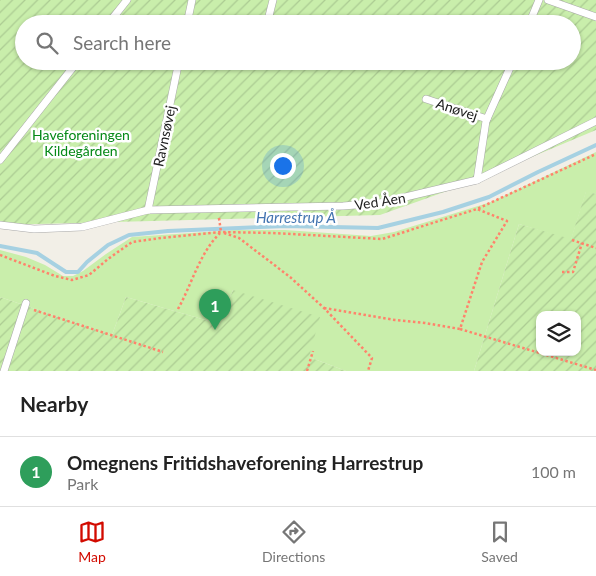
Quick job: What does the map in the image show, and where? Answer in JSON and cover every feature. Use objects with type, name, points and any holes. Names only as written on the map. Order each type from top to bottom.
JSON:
[{"type":"lane","points":[[115,15],[127,0]]},
{"type":"lane","points":[[189,15],[192,0]]},
{"type":"lane","points":[[270,15],[272,0]]},
{"type":"lane","points":[[533,15],[539,0]]},
{"type":"lane","points":[[548,0],[596,16]]},
{"type":"lane","points":[[0,160],[71,70]]},
{"type":"lane","name":"Ravnsøvej","points":[[148,210],[177,70]]},
{"type":"lane","name":"Anøvej","points":[[477,180],[487,118],[508,70]]},
{"type":"lane","name":"Anøvej","points":[[426,99],[487,118]]},
{"type":"lane","name":"Ved Åen","points":[[0,225],[34,229],[82,227],[148,210],[343,206],[380,203],[477,180],[596,121]]},
{"type":"lane","points":[[4,371],[25,305]]},
{"type":"path","points":[[0,255],[55,276],[72,280],[89,275],[132,242],[161,238],[221,232],[382,239],[477,210],[596,154]]},
{"type":"path","points":[[218,209],[221,232]]},
{"type":"path","points":[[460,329],[482,262],[507,221],[477,210]]},
{"type":"path","points":[[221,232],[239,238],[290,278],[324,308],[372,358],[368,371]]},
{"type":"path","points":[[178,309],[202,257],[213,240],[221,232]]},
{"type":"path","points":[[572,240],[596,248]]},
{"type":"path","points":[[562,272],[573,272],[582,243]]},
{"type":"path","points":[[25,305],[163,352]]},
{"type":"path","points":[[324,308],[460,329],[596,370]]},
{"type":"path","points":[[307,371],[313,351]]},
{"type":"green space","name":"Haveforeningen Kildegården","points":[[0,0],[596,0],[596,130],[475,181],[380,215],[0,225]]},
{"type":"green space","points":[[596,152],[596,194],[586,192],[571,240],[519,224],[474,371],[346,371],[309,357],[233,290],[219,324],[126,297],[112,335],[0,297],[0,250],[26,257],[45,265],[63,276],[73,276],[132,237],[235,230],[285,230],[371,236],[394,232],[491,202]]},
{"type":"green space","points":[[586,191],[596,194],[596,371],[474,371],[519,224],[571,239]]},
{"type":"green space","points":[[233,290],[320,317],[309,357],[346,371],[0,371],[0,297],[112,335],[126,297],[219,324]]},
{"type":"waterway","name":"Harrestrup Å","points":[[0,246],[37,253],[66,272],[78,272],[108,245],[129,235],[168,231],[286,226],[378,228],[443,212],[489,197],[596,145]]},
{"type":"place","name":"Omegnens Fritidshaveforening Harrestrup","points":[[215,330]]}]
